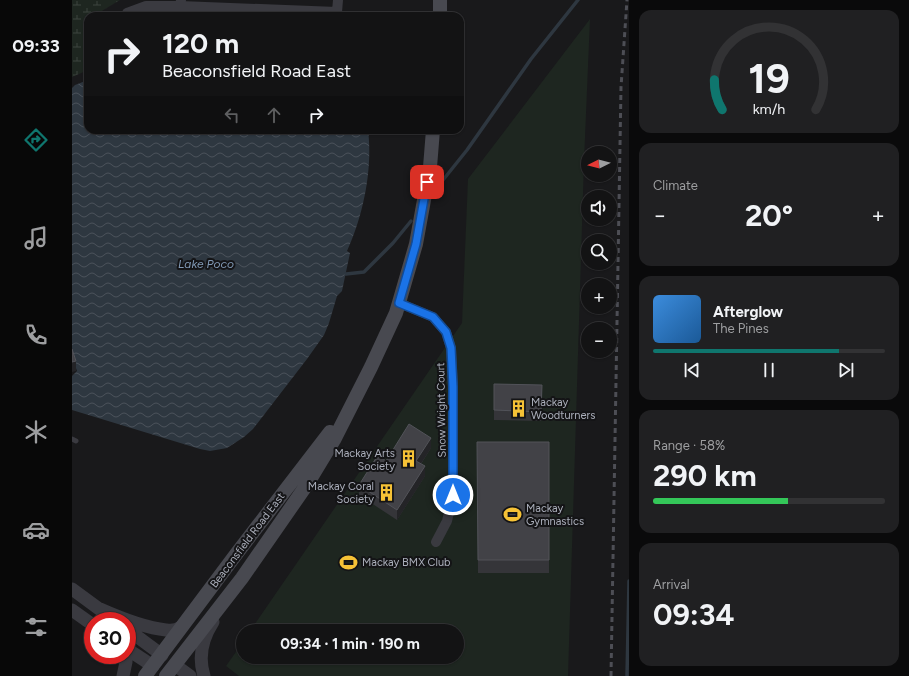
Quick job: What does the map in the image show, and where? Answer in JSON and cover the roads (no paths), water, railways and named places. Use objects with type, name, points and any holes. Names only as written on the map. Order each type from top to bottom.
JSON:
[{"type":"main road","points":[[440,0],[440,12]]},
{"type":"main road","name":"Beaconsfield Road East","points":[[169,672],[242,578],[308,483],[334,440],[371,367],[396,313],[416,244],[430,167],[434,134]]},
{"type":"main road","name":"Beaconsfield Road East","points":[[149,671],[237,553],[351,405]]},
{"type":"main road","points":[[149,671],[169,672],[162,655]]},
{"type":"street","points":[[130,12],[146,6],[180,3],[337,12],[338,0]]},
{"type":"street","name":"Snow Wright Court","points":[[399,303],[433,317],[446,332],[451,348],[453,387],[453,495],[447,521],[436,542]]},
{"type":"street","points":[[204,676],[201,657],[206,635],[242,578]]},
{"type":"street","points":[[72,588],[104,612]]},
{"type":"street","points":[[100,609],[127,619],[166,630],[177,630],[182,627]]},
{"type":"street","points":[[72,610],[84,619]]},
{"type":"street","points":[[136,636],[162,655]]},
{"type":"street","points":[[136,658],[149,671]]},
{"type":"street","points":[[123,676],[126,664]]},
{"type":"street","points":[[169,672],[190,676]]},
{"type":"water","name":"Lake Poco","points":[[84,82],[84,134],[368,134],[368,176],[362,208],[347,251],[350,253],[342,291],[337,296],[324,335],[253,429],[227,448],[210,451],[200,449],[72,410],[72,376],[77,371],[72,356],[72,88],[75,85]]},
{"type":"waterway","points":[[435,190],[467,150],[531,59],[578,0]]},
{"type":"waterway","points":[[346,274],[364,272],[393,243],[411,221]]},
{"type":"waterway","points":[[627,676],[629,581]]},
{"type":"railway","points":[[611,676],[621,87],[627,0]]},
{"type":"place","name":"Mackay Woodturners","points":[[518,408]]},
{"type":"place","name":"Mackay Arts Society","points":[[408,459]]},
{"type":"place","name":"Mackay Coral Society","points":[[387,492]]},
{"type":"place","name":"Mackay Gymnastics","points":[[513,514]]},
{"type":"place","name":"Mackay BMX Club","points":[[349,562]]}]
